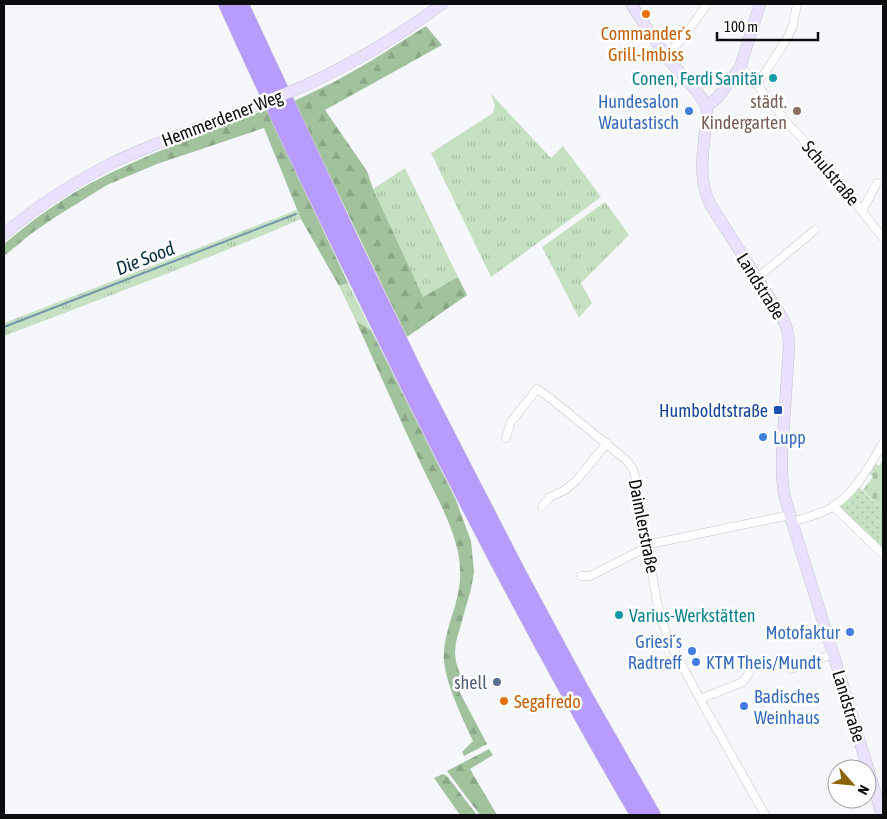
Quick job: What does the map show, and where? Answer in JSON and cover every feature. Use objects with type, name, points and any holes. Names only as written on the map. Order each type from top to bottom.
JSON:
[{"type":"highway","points":[[226,4],[432,436],[551,660],[638,815]]},
{"type":"highway","points":[[241,4],[347,232],[418,378],[557,646],[653,815]]},
{"type":"main road","name":"Hemmerdener Weg","points":[[4,234],[51,198],[101,169],[159,143],[248,109],[334,72],[412,25],[442,4]]},
{"type":"main road","points":[[631,4],[666,56],[694,89],[706,107],[717,98],[740,68],[760,4]]},
{"type":"main road","name":"Landstraße","points":[[706,107],[707,116],[701,166],[705,193],[710,204],[785,323],[789,336],[782,469],[784,494],[882,815]]},
{"type":"street","points":[[666,56],[685,35],[707,4]]},
{"type":"street","points":[[757,85],[788,37],[793,25],[797,4]]},
{"type":"street","name":"Schulstraße","points":[[740,68],[750,76],[790,126],[816,153],[883,238]]},
{"type":"street","name":"Schulstraße","points":[[862,210],[877,183]]},
{"type":"street","points":[[757,278],[816,230]]},
{"type":"street","name":"Daimlerstraße","points":[[506,438],[510,422],[536,389],[550,398],[628,461],[634,472],[658,602],[672,647],[765,815]]},
{"type":"street","points":[[542,506],[550,497],[565,490],[576,481],[607,443]]},
{"type":"street","points":[[581,576],[590,576],[655,543],[820,513],[833,506],[849,493],[857,484],[883,443]]},
{"type":"street","points":[[833,506],[883,554]]},
{"type":"street","name":"Landstraße","points":[[791,669],[833,654]]},
{"type":"street","points":[[700,699],[743,682],[748,673]]},
{"type":"green space","points":[[426,26],[442,45],[325,110],[367,171],[373,189],[423,297],[458,277],[467,295],[407,337],[294,101],[334,82],[371,61]]},
{"type":"green space","points":[[491,94],[551,158],[563,146],[601,197],[491,277],[431,153],[493,113],[495,106]]},
{"type":"green space","points":[[266,109],[348,283],[339,286],[301,219],[264,128],[157,164],[107,185],[32,233],[4,256],[4,244],[46,211],[91,183],[156,153]]},
{"type":"green space","points":[[405,168],[458,277],[423,298],[373,189]]},
{"type":"green space","points":[[605,202],[629,235],[581,283],[592,303],[579,318],[542,247]]},
{"type":"green space","points":[[297,210],[301,219],[264,235],[4,336],[4,323]]},
{"type":"green space","points":[[348,283],[371,330],[356,321],[339,286]]},
{"type":"green space","points":[[356,321],[371,330],[456,500],[471,541],[474,572],[455,652],[456,662],[465,687],[459,691],[487,744],[464,756],[462,752],[473,741],[449,684],[444,661],[446,639],[460,584],[459,558],[453,533]]},
{"type":"green space","points":[[883,460],[883,512],[863,490],[873,477],[869,473],[875,463],[879,466]]},
{"type":"green space","points":[[859,487],[883,512],[883,551],[839,508]]},
{"type":"green space","points":[[489,749],[493,755],[470,769],[497,815],[480,815],[447,771]]},
{"type":"green space","points":[[443,774],[447,776],[477,815],[460,815],[434,778]]},
{"type":"waterway","name":"Die Sood","points":[[4,327],[296,214]]},
{"type":"place","name":"Commander´s Grill-Imbiss","points":[[646,14]]},
{"type":"place","name":"Conen, Ferdi Sanitär","points":[[773,78]]},
{"type":"place","name":"Hundesalon Wautastisch","points":[[689,111]]},
{"type":"place","name":"städt. Kindergarten","points":[[797,111]]},
{"type":"place","name":"Humboldtstraße","points":[[778,410]]},
{"type":"place","name":"Lupp","points":[[763,437]]},
{"type":"place","name":"Varius-Werkstätten","points":[[619,615]]},
{"type":"place","name":"Motofaktur","points":[[850,632]]},
{"type":"place","name":"Griesi´s Radtreff","points":[[692,651]]},
{"type":"place","name":"KTM Theis/Mundt","points":[[696,662]]},
{"type":"place","name":"shell","points":[[497,682]]},
{"type":"place","name":"Segafredo","points":[[504,701]]},
{"type":"place","name":"Badisches Weinhaus","points":[[744,706]]}]
